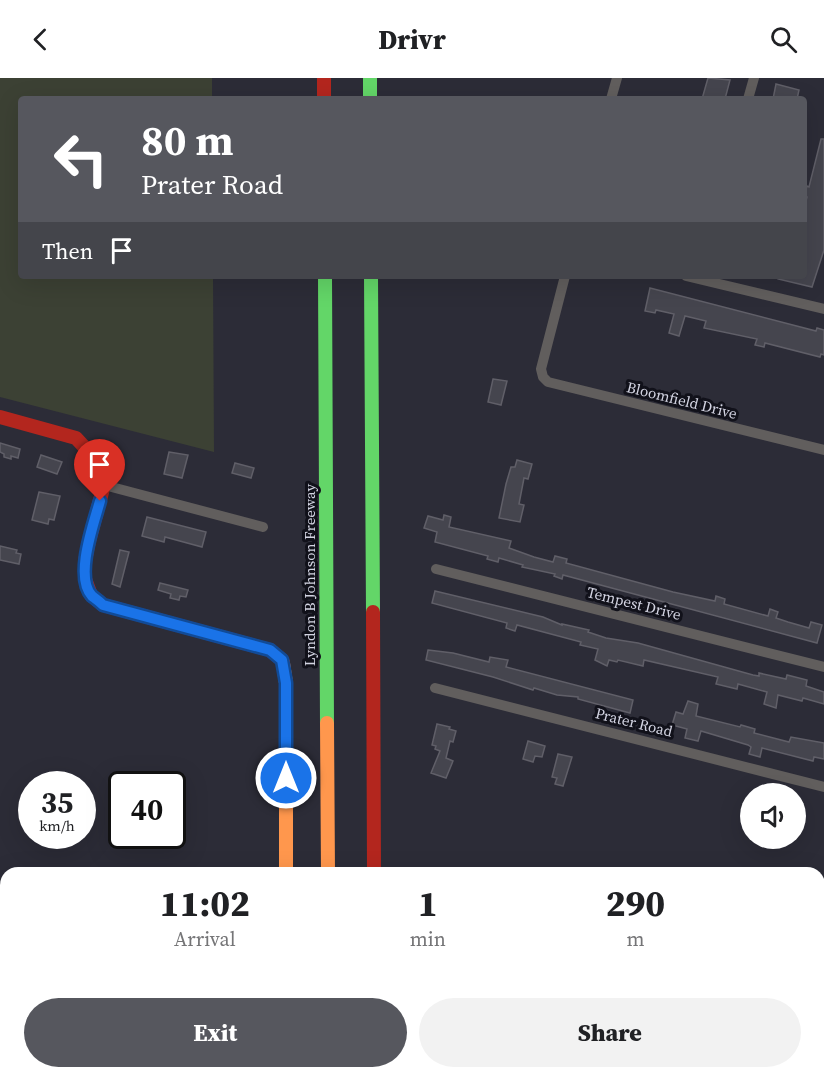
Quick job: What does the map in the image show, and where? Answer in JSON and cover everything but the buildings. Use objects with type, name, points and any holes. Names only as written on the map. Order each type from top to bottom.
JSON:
[{"type":"main road","points":[[324,78],[324,96]]},
{"type":"main road","points":[[370,78],[370,96]]},
{"type":"main road","name":"Lyndon B Johnson Freeway","points":[[325,279],[328,867]]},
{"type":"main road","points":[[371,279],[374,867]]},
{"type":"main road","points":[[0,417],[76,438],[101,465],[104,485],[85,561],[85,579],[91,595],[103,605],[119,611],[270,650],[282,660],[286,683],[286,867]]},
{"type":"main road","points":[[373,733],[382,867]]},
{"type":"street","points":[[612,96],[616,78]]},
{"type":"street","points":[[749,96],[754,78]]},
{"type":"street","name":"Bloomfield Drive","points":[[564,279],[541,369],[543,377],[548,382],[824,450]]},
{"type":"street","points":[[707,279],[824,309]]},
{"type":"street","points":[[104,485],[263,526]]},
{"type":"street","name":"Tempest Drive","points":[[436,569],[824,667]]},
{"type":"street","name":"Prater Road","points":[[435,687],[824,788]]},
{"type":"green space","points":[[0,78],[212,78],[212,96],[18,96],[18,279],[213,279],[214,452],[0,397]]},
{"type":"traffic: fast","points":[[370,78],[370,96]]},
{"type":"traffic: fast","points":[[325,279],[327,723]]},
{"type":"traffic: fast","points":[[371,279],[373,612]]},
{"type":"traffic: slow","points":[[283,663],[286,683],[286,867]]},
{"type":"traffic: slow","points":[[327,723],[328,867]]},
{"type":"traffic: jam","points":[[324,78],[324,96]]},
{"type":"traffic: jam","points":[[0,417],[76,438],[101,465],[104,485],[85,561],[85,579],[91,595],[103,605],[270,650],[283,663]]},
{"type":"traffic: jam","points":[[373,612],[374,867]]},
{"type":"route","points":[[100,501],[85,561],[85,579],[91,595],[103,605],[119,611],[270,650],[282,660],[286,683],[286,778]]}]
